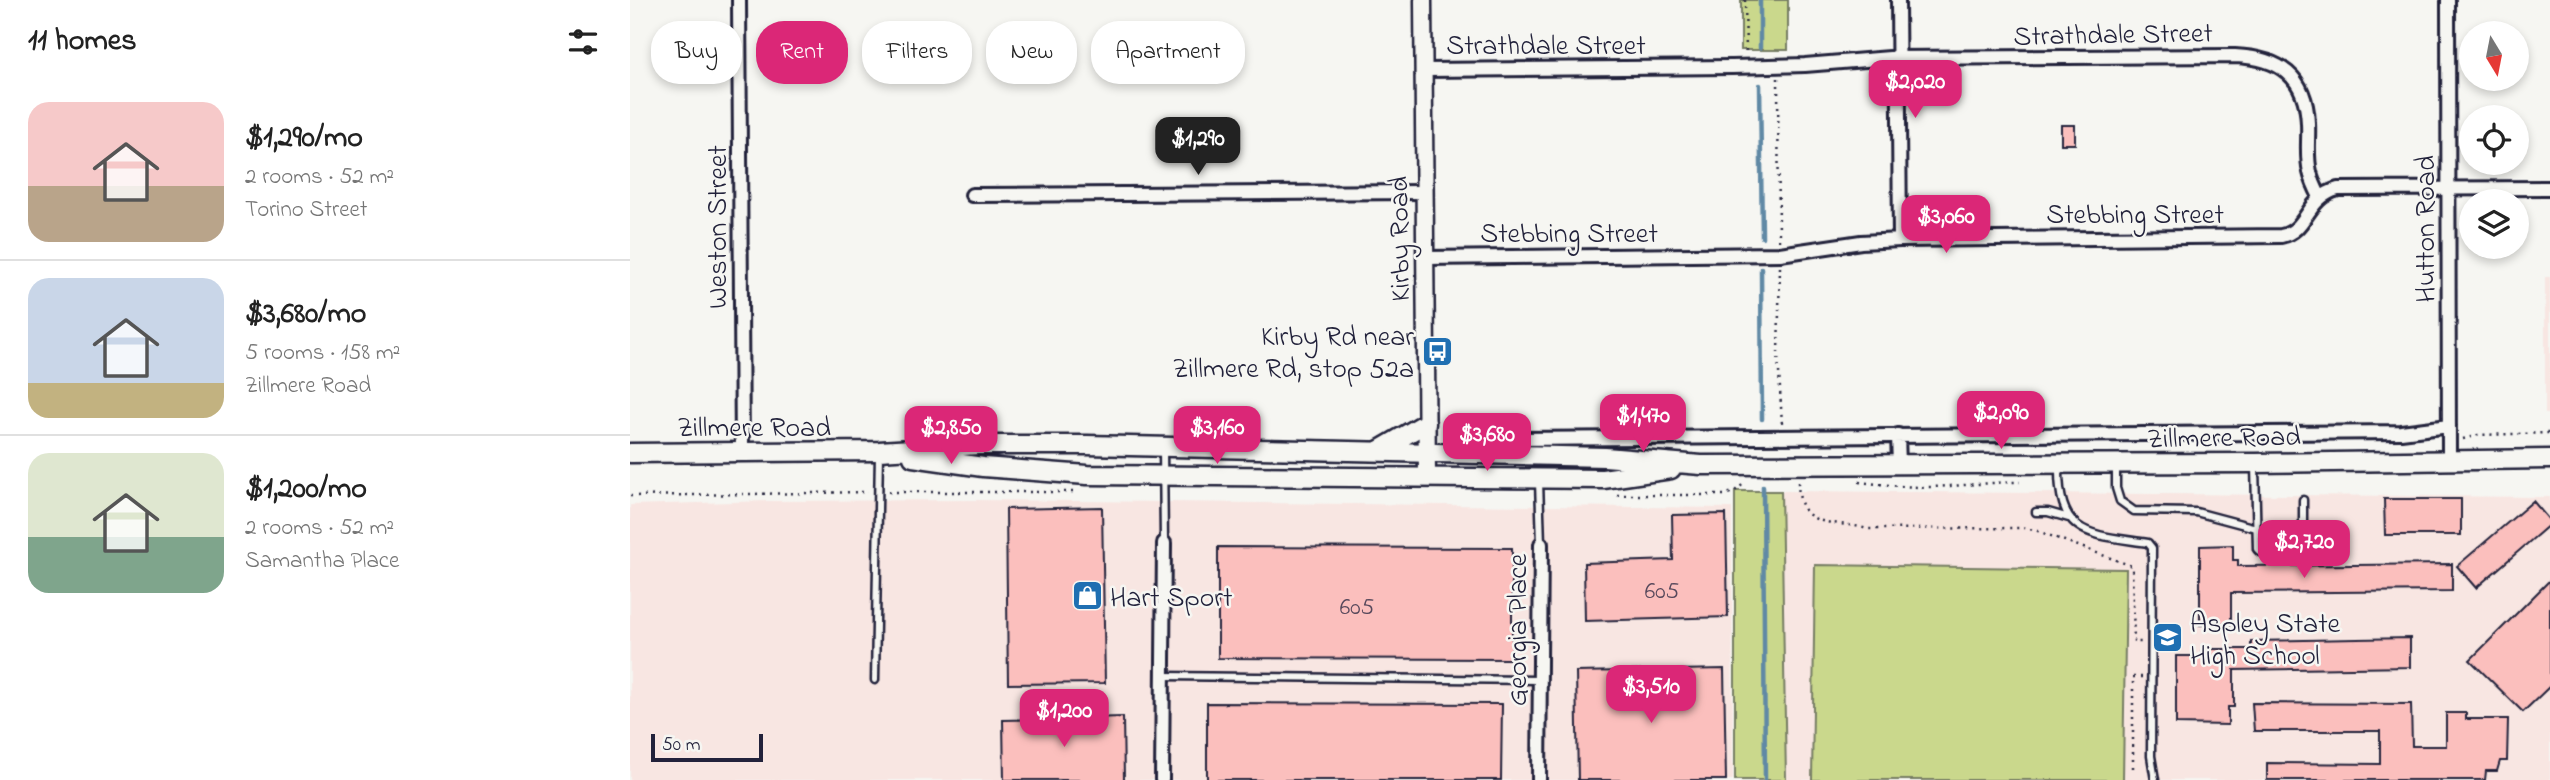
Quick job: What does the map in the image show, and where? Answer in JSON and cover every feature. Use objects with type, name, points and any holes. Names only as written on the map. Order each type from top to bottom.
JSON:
[{"type":"main road","points":[[1378,451],[1426,423]]},
{"type":"main road","name":"Zillmere Road","points":[[630,453],[879,451],[978,445],[1426,451],[1605,457],[1702,465],[2550,459]]},
{"type":"main road","name":"Zillmere Road","points":[[879,451],[983,467],[1087,475],[1604,479],[1702,465]]},
{"type":"street","name":"Weston Street","points":[[739,0],[742,453]]},
{"type":"street","name":"Kirby Road","points":[[1423,0],[1427,478]]},
{"type":"street","points":[[1898,0],[1900,240]]},
{"type":"street","name":"Hutton Road","points":[[2448,0],[2449,459]]},
{"type":"street","name":"Strathdale Street","points":[[1424,70],[1777,66],[1898,59],[2265,58],[2284,69],[2300,87],[2307,109],[2309,170],[2320,197]]},
{"type":"street","points":[[2320,197],[2331,191],[2346,189],[2550,188]]},
{"type":"street","points":[[972,195],[1423,192]]},
{"type":"street","name":"Stebbing Street","points":[[1425,258],[1780,254],[1861,242],[1900,240],[2281,236],[2296,231],[2310,207],[2320,197]]},
{"type":"street","name":"Zillmere Road","points":[[1480,454],[1492,442],[1503,439],[2401,432],[2449,426]]},
{"type":"street","points":[[1898,435],[1899,465]]},
{"type":"street","points":[[1162,780],[1164,543]]},
{"type":"street","name":"Georgia Place","points":[[1539,780],[1541,544]]},
{"type":"lane","points":[[1163,446],[1164,543]]},
{"type":"lane","points":[[875,680],[879,451]]},
{"type":"lane","points":[[2255,463],[2257,549],[2260,552],[2300,552],[2303,549],[2303,500]]},
{"type":"lane","points":[[2059,464],[2062,504],[2076,526],[2093,534],[2148,543],[2151,548],[2151,756],[2155,780]]},
{"type":"lane","points":[[2116,464],[2116,488],[2120,501],[2134,511],[2196,512],[2256,528]]},
{"type":"lane","name":"Georgia Place","points":[[1538,479],[1541,544]]},
{"type":"lane","points":[[2036,512],[2048,512],[2070,519]]},
{"type":"lane","points":[[1163,676],[1541,680]]},
{"type":"path","points":[[1745,0],[1746,53],[1756,53]]},
{"type":"path","points":[[1777,66],[1781,429]]},
{"type":"path","points":[[2466,439],[2478,435],[2550,433]]},
{"type":"path","points":[[1791,479],[1798,478],[1806,511],[1819,522],[1867,529],[2022,528],[2035,530],[2132,566],[2134,642],[2145,642]]},
{"type":"path","points":[[1606,495],[1726,495],[1748,479]]},
{"type":"path","points":[[1858,482],[1947,486],[2029,481]]},
{"type":"path","points":[[630,496],[1082,492]]},
{"type":"path","points":[[2133,768],[2133,677],[2145,677]]},
{"type":"shaded area","points":[[2545,277],[2550,277],[2550,414],[2545,414]]},
{"type":"shaded area","name":"Aspley State High School","points":[[1781,491],[2550,497],[2550,780],[1786,780]]},
{"type":"shaded area","points":[[976,500],[1732,508],[1733,780],[630,780],[630,505]]},
{"type":"green space","points":[[1741,0],[1788,0],[1788,50],[1741,50]]},
{"type":"green space","points":[[1735,491],[1781,491],[1786,780],[1735,780]]},
{"type":"green space","points":[[1815,565],[2126,569],[2123,780],[1812,780]]},
{"type":"building","points":[[2061,125],[2075,125],[2075,144],[2061,144]]},
{"type":"building","points":[[2384,499],[2461,499],[2461,535],[2385,535]]},
{"type":"building","points":[[2533,501],[2550,524],[2476,588],[2457,566]]},
{"type":"building","points":[[1102,507],[1105,683],[1008,684],[1006,509]]},
{"type":"building","points":[[1726,514],[1728,617],[1585,621],[1584,563],[1673,560],[1672,515]]},
{"type":"building","points":[[2233,545],[2233,560],[2238,560],[2238,566],[2452,564],[2452,591],[2231,593],[2231,624],[2200,625],[2200,546]]},
{"type":"building","points":[[1218,547],[1512,548],[1512,659],[1218,658]]},
{"type":"building","points":[[2550,580],[2550,686],[2523,712],[2470,660]]},
{"type":"building","points":[[2410,638],[2410,667],[2234,670],[2234,707],[2228,707],[2228,725],[2176,724],[2176,656],[2201,656],[2202,649],[2251,649],[2251,641]]},
{"type":"building","points":[[1724,669],[1726,780],[1578,780],[1576,672]]},
{"type":"building","points":[[1207,703],[1502,704],[1501,780],[1207,780]]},
{"type":"building","points":[[2252,703],[2411,704],[2412,746],[2446,746],[2446,713],[2466,713],[2466,719],[2508,719],[2507,761],[2500,761],[2497,771],[2486,771],[2485,780],[2267,780],[2267,763],[2380,764],[2380,731],[2254,731]]},
{"type":"building","points":[[1123,717],[1124,780],[1004,780],[1003,720]]},
{"type":"waterway","points":[[1760,0],[1760,48]]},
{"type":"waterway","points":[[1760,85],[1762,237]]},
{"type":"waterway","points":[[1761,268],[1762,419]]},
{"type":"waterway","points":[[1763,486],[1765,780]]},
{"type":"place","name":"Kirby Rd near Zillmere Rd, stop 52a","points":[[1437,351]]},
{"type":"place","name":"Hart Sport","points":[[1087,596]]},
{"type":"place","name":"Aspley State High School","points":[[2167,638]]}]
